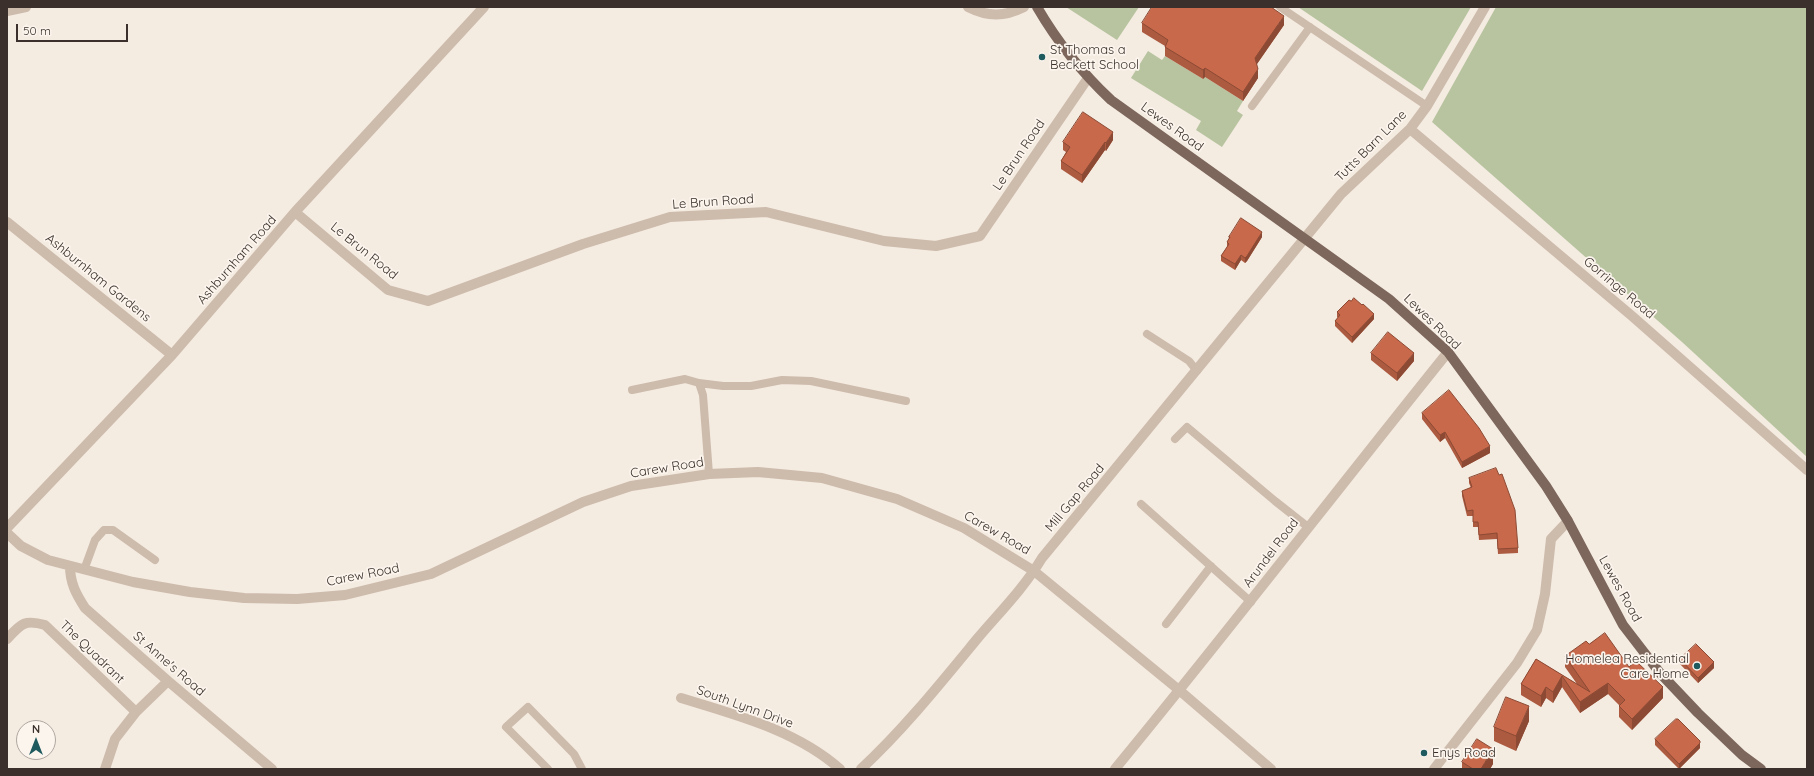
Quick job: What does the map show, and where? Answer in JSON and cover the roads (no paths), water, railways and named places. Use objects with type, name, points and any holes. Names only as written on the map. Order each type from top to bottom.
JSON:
[{"type":"main road","name":"Lewes Road","points":[[1037,7],[1061,46],[1088,78],[1111,100],[1389,299],[1448,352],[1546,486],[1568,521],[1623,625],[1660,673],[1698,713],[1742,755],[1761,769]]},
{"type":"street","points":[[7,12],[26,7]]},
{"type":"street","name":"Ashburnham Road","points":[[7,528],[172,355],[295,212],[484,7]]},
{"type":"street","points":[[968,7],[1000,15],[1012,13],[1024,7]]},
{"type":"street","name":"Tutts Barn Lane","points":[[1304,237],[1341,194],[1410,129],[1428,106],[1486,7]]},
{"type":"street","name":"Le Brun Road","points":[[295,212],[388,290],[428,301],[583,244],[670,217],[766,212],[884,241],[936,246],[980,236],[1088,78]]},
{"type":"street","name":"Gorringe Road","points":[[1410,129],[1632,316],[1807,470]]},
{"type":"street","name":"Ashburnham Gardens","points":[[7,222],[172,355]]},
{"type":"street","name":"Mill Gap Road","points":[[861,769],[879,752],[947,675],[1034,571],[1042,558],[1197,371],[1304,237]]},
{"type":"street","name":"Arundel Road","points":[[1115,769],[1251,602],[1308,527],[1448,352]]},
{"type":"street","name":"Carew Road","points":[[7,533],[21,546],[48,560],[132,582],[190,592],[244,598],[297,599],[345,595],[431,574],[582,502],[631,486],[709,474],[758,472],[822,478],[897,499],[964,528],[1034,571],[1179,690],[1271,769]]},
{"type":"street","points":[[1434,769],[1518,663],[1537,630],[1545,594],[1551,539],[1568,521]]},
{"type":"street","name":"St Anne's Road","points":[[70,566],[70,579],[85,608],[272,769]]},
{"type":"street","name":"The Quadrant","points":[[7,639],[21,624],[33,622],[45,625],[136,712]]},
{"type":"street","points":[[105,769],[115,739],[136,712],[168,681]]},
{"type":"street","name":"South Lynn Drive","points":[[681,698],[786,733],[827,758],[840,769]]},
{"type":"lane","points":[[1280,7],[1428,106]]},
{"type":"lane","points":[[1252,106],[1310,27]]},
{"type":"lane","points":[[1147,334],[1189,361],[1197,371]]},
{"type":"lane","points":[[632,390],[685,379],[699,383],[723,386],[750,386],[782,380],[811,381],[906,401]]},
{"type":"lane","points":[[699,383],[703,395],[709,474]]},
{"type":"lane","points":[[1175,439],[1188,427],[1308,527]]},
{"type":"lane","points":[[1141,504],[1251,602]]},
{"type":"lane","points":[[84,570],[96,540],[104,530],[113,530],[155,560]]},
{"type":"lane","points":[[1166,624],[1211,566]]},
{"type":"lane","points":[[548,769],[506,727],[528,707],[574,754],[582,769]]},
{"type":"place","name":"St Thomas a Beckett School","points":[[1042,57]]},
{"type":"place","name":"Homelea Residential Care Home","points":[[1697,666]]},
{"type":"place","name":"Enys Road","points":[[1424,753]]}]
